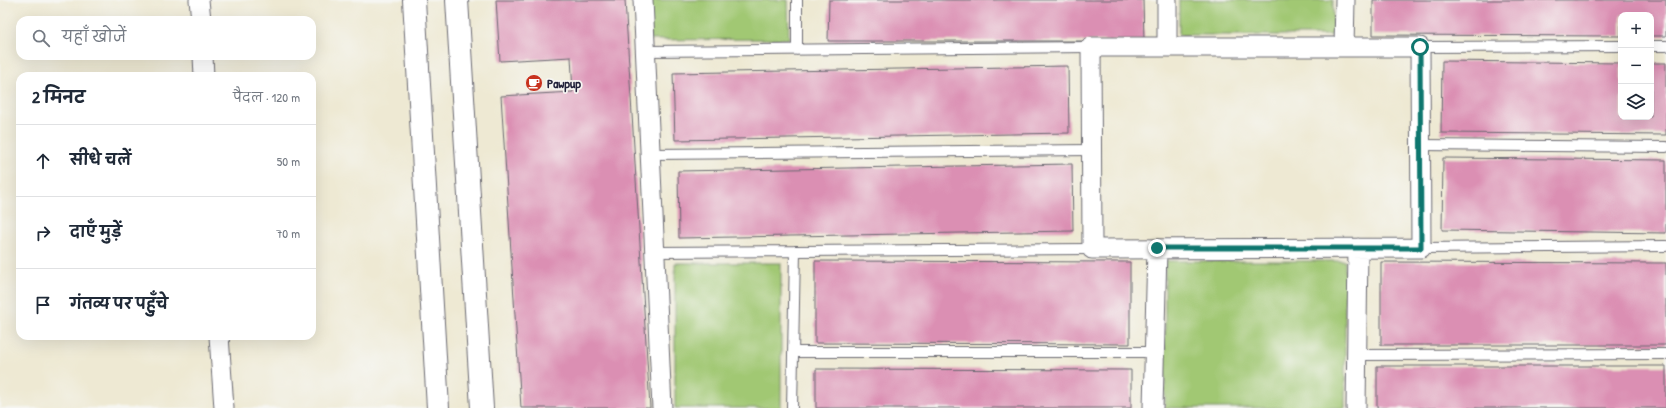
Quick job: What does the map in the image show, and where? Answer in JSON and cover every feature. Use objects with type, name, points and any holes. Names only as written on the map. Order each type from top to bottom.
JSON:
[{"type":"street","points":[[199,0],[201,16]]},
{"type":"street","points":[[414,0],[438,408]]},
{"type":"street","points":[[457,0],[482,408]]},
{"type":"street","points":[[643,0],[662,408]]},
{"type":"street","points":[[1167,0],[1167,47]]},
{"type":"street","points":[[1344,47],[1345,0]]},
{"type":"street","points":[[1091,47],[1420,47],[1421,248],[1092,249],[1091,47]]},
{"type":"street","points":[[203,60],[204,72]]},
{"type":"street","points":[[1153,408],[1157,248]]},
{"type":"street","points":[[1356,408],[1358,248]]},
{"type":"street","points":[[219,340],[224,408]]},
{"type":"lane","points":[[797,0],[797,50]]},
{"type":"lane","points":[[1420,47],[1618,46]]},
{"type":"lane","points":[[1654,46],[1666,46]]},
{"type":"lane","points":[[645,52],[1091,47]]},
{"type":"lane","points":[[1420,145],[1666,147]]},
{"type":"lane","points":[[650,154],[1092,150]]},
{"type":"lane","points":[[1421,248],[1666,246]]},
{"type":"lane","points":[[655,252],[1092,249]]},
{"type":"lane","points":[[792,408],[795,251]]},
{"type":"lane","points":[[793,352],[1154,352]]},
{"type":"lane","points":[[1357,355],[1666,354]]},
{"type":"green space","points":[[650,0],[788,0],[789,39],[650,40]]},
{"type":"green space","points":[[1179,0],[1333,0],[1333,35],[1179,35]]},
{"type":"green space","points":[[1165,261],[1345,261],[1345,408],[1165,408]]},
{"type":"green space","points":[[675,263],[781,263],[781,408],[675,408]]},
{"type":"building","points":[[496,0],[625,0],[650,408],[521,408],[501,96],[573,92],[571,57],[500,61]]},
{"type":"building","points":[[829,0],[1143,0],[1144,41],[828,41]]},
{"type":"building","points":[[1373,0],[1666,0],[1666,36],[1654,36],[1654,12],[1618,12],[1618,36],[1373,35]]},
{"type":"building","points":[[1442,61],[1618,63],[1618,120],[1654,120],[1654,63],[1666,63],[1666,135],[1441,133]]},
{"type":"building","points":[[1068,66],[1069,133],[675,140],[673,73]]},
{"type":"building","points":[[1443,158],[1666,160],[1666,233],[1442,230]]},
{"type":"building","points":[[1072,164],[1073,231],[679,238],[678,171]]},
{"type":"building","points":[[815,261],[1130,262],[1130,344],[815,343]]},
{"type":"building","points":[[1381,262],[1666,263],[1666,345],[1381,345]]},
{"type":"building","points":[[1377,366],[1666,366],[1666,408],[1377,408]]},
{"type":"building","points":[[816,369],[1131,370],[1131,408],[816,408]]},
{"type":"place","name":"Pawpup","points":[[534,83]]},
{"type":"route","points":[[1157,248],[1421,248],[1420,47]]}]
